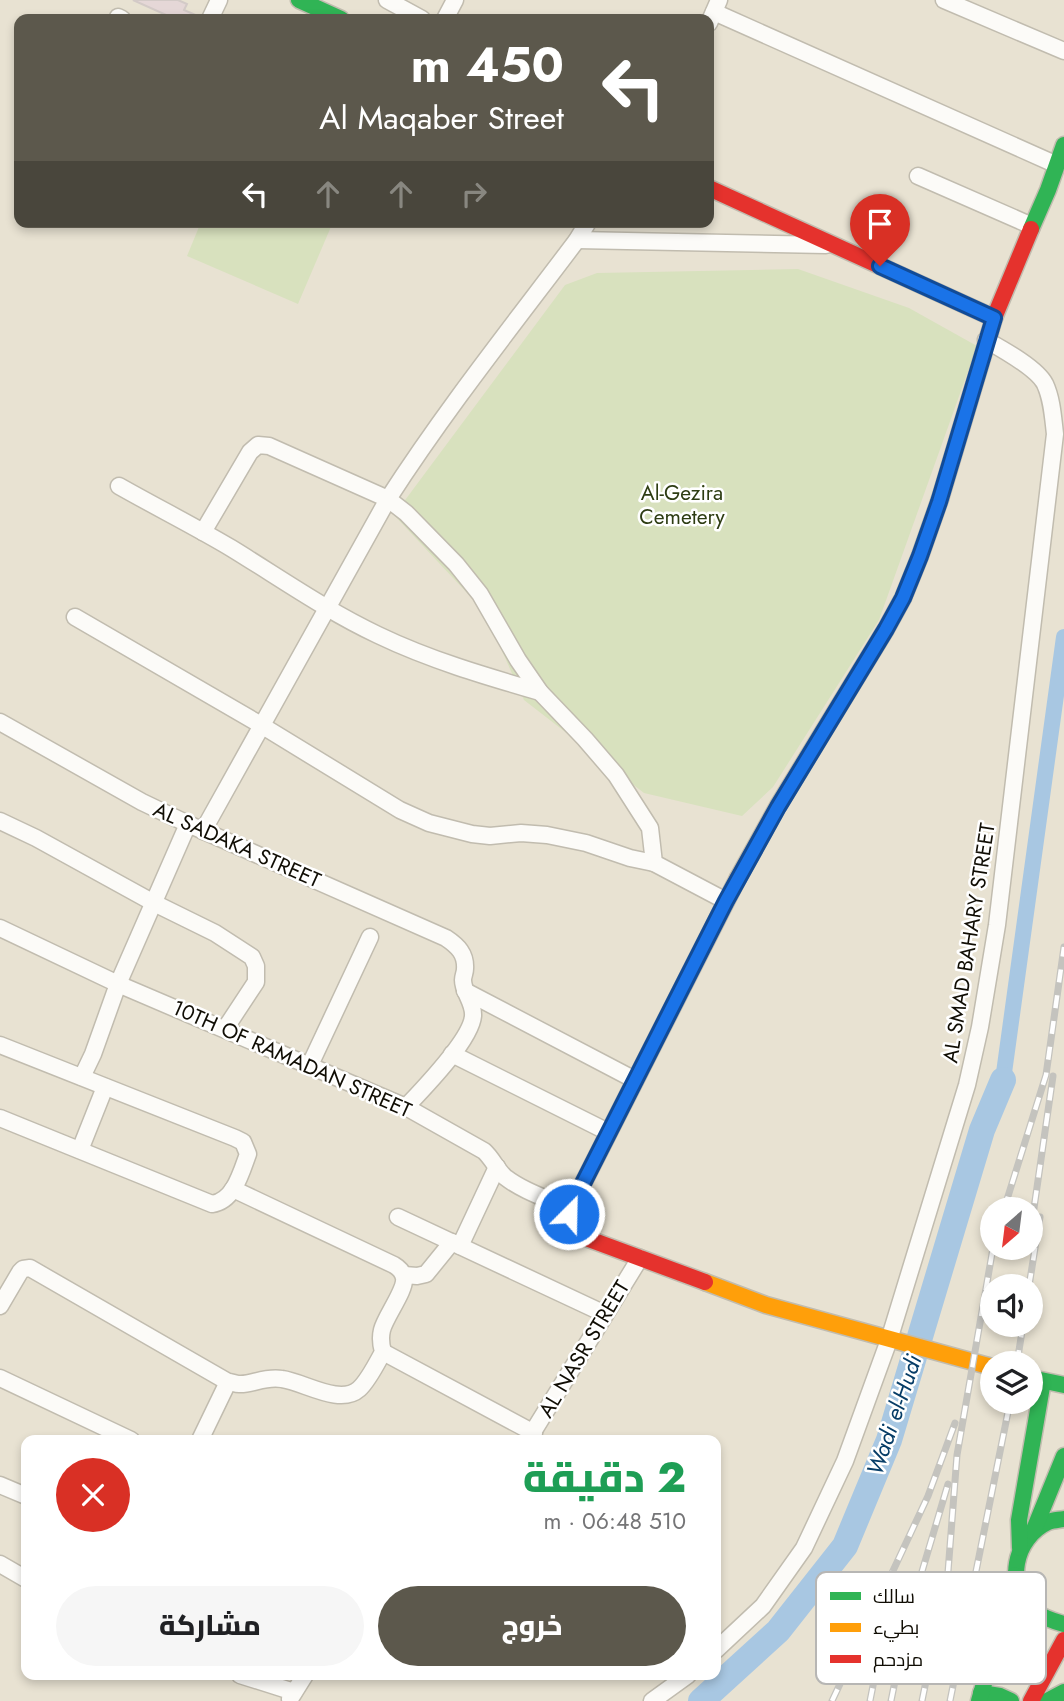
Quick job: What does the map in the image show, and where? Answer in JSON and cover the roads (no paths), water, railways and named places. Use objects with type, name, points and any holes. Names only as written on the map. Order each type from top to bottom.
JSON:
[{"type":"main road","points":[[299,0],[330,14]]},
{"type":"main road","points":[[980,1364],[766,1305],[586,1238],[577,1232],[570,1222],[570,1209],[726,901],[778,807],[903,598],[939,502],[986,340],[1064,145]]},
{"type":"main road","points":[[714,190],[994,318]]},
{"type":"main road","points":[[1043,1381],[1064,1385]]},
{"type":"main road","points":[[1015,1572],[1020,1548],[1019,1520],[1033,1414]]},
{"type":"main road","points":[[1020,1548],[1033,1532],[1064,1456]]},
{"type":"main road","points":[[1033,1532],[1048,1522],[1064,1519]]},
{"type":"main road","points":[[1046,1619],[1064,1624]]},
{"type":"main road","points":[[1046,1673],[1064,1640]]},
{"type":"main road","points":[[1031,1701],[1040,1684]]},
{"type":"main road","points":[[1047,1701],[1064,1692]]},
{"type":"main road","points":[[980,1697],[1000,1696],[1011,1701]]},
{"type":"street","points":[[387,0],[413,14]]},
{"type":"street","points":[[944,0],[1064,51]]},
{"type":"street","points":[[714,12],[1057,165]]},
{"type":"street","points":[[918,176],[1032,226]]},
{"type":"street","points":[[82,1077],[118,984],[154,903],[195,828],[261,725],[388,499],[418,452],[584,228]]},
{"type":"street","points":[[576,240],[834,246]]},
{"type":"street","name":"AL SMAD BAHARY STREET","points":[[721,1645],[763,1606],[804,1548],[845,1461],[889,1340],[967,1085],[980,1027],[997,925],[1055,434],[1051,402],[1044,381],[1018,359],[986,340]]},
{"type":"street","points":[[202,532],[250,452],[258,445],[269,446],[388,499],[434,540],[480,594],[540,692],[616,775],[650,828],[654,863]]},
{"type":"street","points":[[119,486],[377,635],[417,653],[540,692]]},
{"type":"street","points":[[75,617],[261,725],[400,810],[429,823],[483,836],[521,833],[586,843],[654,863],[726,901]]},
{"type":"street","name":"AL SADAKA STREET","points":[[0,722],[142,802],[195,828],[446,938],[457,945],[464,956],[466,969],[463,981],[466,991]]},
{"type":"street","points":[[0,821],[215,933],[252,957],[256,966],[256,982],[225,1029]]},
{"type":"street","name":"10TH OF RAMADAN STREET","points":[[0,928],[118,984],[406,1107],[484,1151],[492,1158],[502,1175],[570,1209]]},
{"type":"street","points":[[309,1067],[370,937]]},
{"type":"street","points":[[466,991],[635,1080]]},
{"type":"street","points":[[406,1107],[452,1054],[468,1029],[473,1019],[473,1006],[466,991]]},
{"type":"street","points":[[0,1045],[243,1142],[248,1154],[233,1189],[225,1199],[212,1204],[0,1118]]},
{"type":"street","points":[[452,1054],[608,1132]]},
{"type":"street","points":[[80,1150],[105,1087]]},
{"type":"street","points":[[233,1189],[394,1265],[404,1275],[417,1276],[426,1274],[456,1244],[497,1167]]},
{"type":"street","points":[[398,1217],[605,1314]]},
{"type":"street","name":"AL NASR STREET","points":[[532,1435],[640,1258]]},
{"type":"street","points":[[0,1306],[23,1269],[30,1268],[228,1382],[239,1384],[264,1378],[280,1378],[347,1396],[360,1388],[383,1352],[380,1336],[382,1326],[403,1286],[404,1275]]},
{"type":"street","points":[[0,1273],[15,1281]]},
{"type":"street","points":[[383,1352],[528,1435]]},
{"type":"street","points":[[0,1378],[120,1435]]},
{"type":"street","points":[[202,1435],[228,1382]]},
{"type":"street","points":[[0,1485],[21,1494]]},
{"type":"street","points":[[0,1564],[21,1576]]},
{"type":"street","points":[[252,1680],[292,1696],[302,1680]]},
{"type":"street","points":[[652,1701],[681,1680]]},
{"type":"waterway","points":[[1003,1080],[1064,637]]},
{"type":"waterway","name":"Wadi el-Hudi","points":[[825,1572],[845,1546],[889,1440],[982,1130],[1003,1080]]},
{"type":"waterway","name":"Wadi el-Hudi","points":[[701,1701],[778,1631],[816,1583]]},
{"type":"railway","points":[[1008,1197],[1046,1075],[1064,947]]},
{"type":"railway","points":[[1036,1197],[1053,1076]]},
{"type":"railway","points":[[948,1572],[957,1455],[991,1260]]},
{"type":"railway","points":[[1031,1274],[1033,1260]]},
{"type":"railway","points":[[1019,1351],[1021,1337]]},
{"type":"railway","points":[[976,1572],[1008,1414]]},
{"type":"railway","points":[[892,1572],[928,1496],[955,1423]]},
{"type":"railway","points":[[922,1572],[948,1484]]},
{"type":"railway","points":[[832,1701],[840,1684]]},
{"type":"railway","points":[[870,1701],[873,1684]]},
{"type":"railway","points":[[891,1701],[894,1684]]},
{"type":"railway","points":[[922,1701],[925,1684]]},
{"type":"railway","points":[[950,1701],[953,1684]]},
{"type":"park label","name":"Al-Gezira Cemetery","points":[[682,505]]}]
